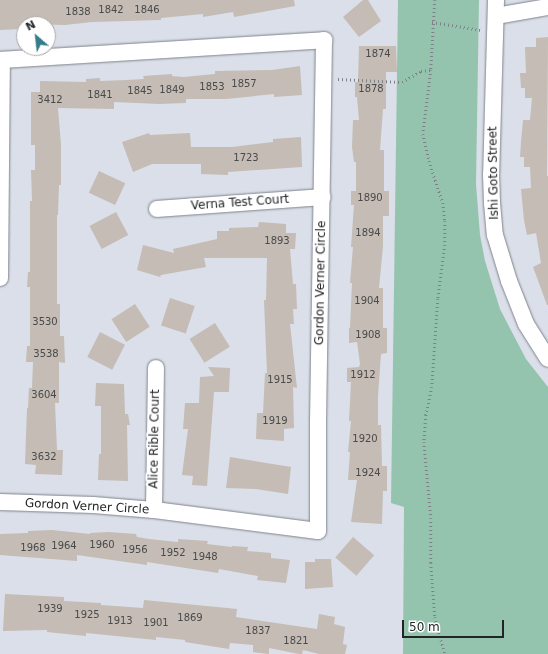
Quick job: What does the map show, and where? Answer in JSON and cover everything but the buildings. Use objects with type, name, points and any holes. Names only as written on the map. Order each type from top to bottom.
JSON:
[{"type":"street","name":"Ishi Goto Street","points":[[496,0],[491,174],[495,235],[509,281],[526,324],[548,359]]},
{"type":"street","points":[[496,24],[548,7]]},
{"type":"street","name":"Gordon Verner Circle","points":[[0,502],[93,505],[154,510],[318,530],[318,420],[324,40],[1,60]]},
{"type":"street","points":[[0,278],[1,60]]},
{"type":"street","name":"Verna Test Court","points":[[157,209],[322,197]]},
{"type":"street","name":"Alice Rible Court","points":[[154,510],[156,368]]},
{"type":"path","points":[[435,0],[432,22],[431,70],[423,134],[429,161],[443,203],[445,245],[438,299],[432,387],[426,415],[424,442],[431,518],[435,618],[445,654]]},
{"type":"path","points":[[432,22],[471,30],[496,24]]},
{"type":"path","points":[[323,79],[402,82],[421,71],[431,70]]},
{"type":"green space","points":[[398,0],[479,0],[476,184],[480,235],[485,261],[500,309],[526,359],[548,387],[548,654],[403,654],[404,507],[391,503]]}]
